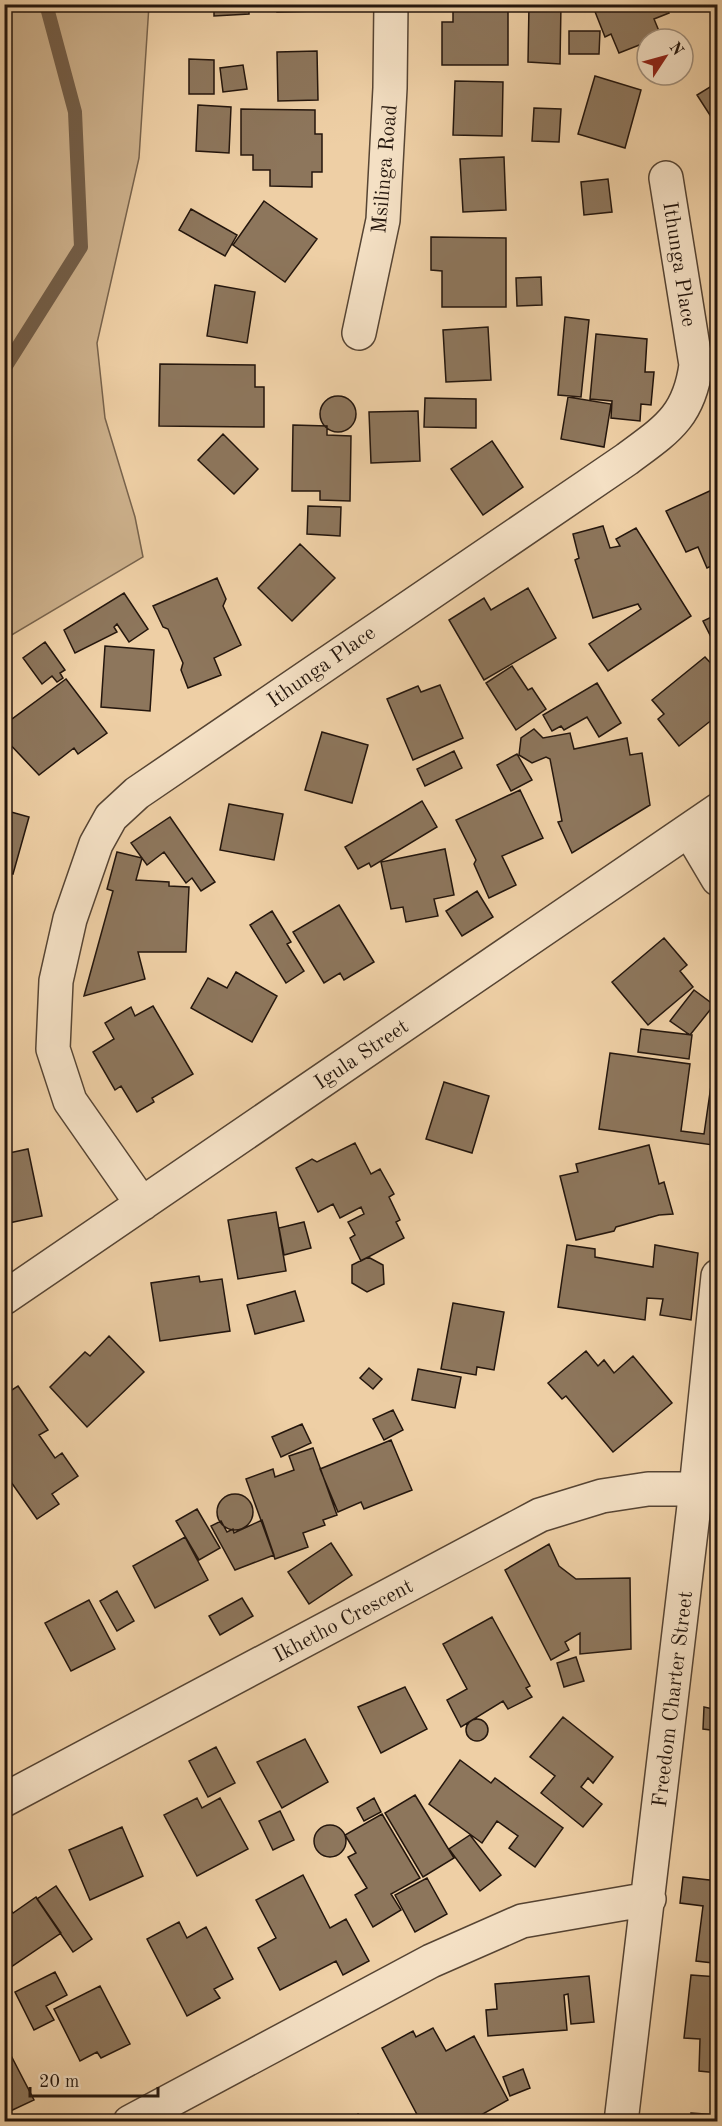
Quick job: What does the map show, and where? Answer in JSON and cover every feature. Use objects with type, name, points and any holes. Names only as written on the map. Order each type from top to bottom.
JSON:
[{"type":"street","name":"Msilinga Road","points":[[359,333],[383,220],[390,88],[391,4]]},
{"type":"street","name":"Ithunga Place","points":[[142,1204],[70,1101],[53,1049],[56,981],[65,940],[96,844],[111,817],[137,793],[627,459],[664,432],[681,413],[693,390],[696,365],[666,178]]},
{"type":"street","name":"Igula Street","points":[[4,1298],[717,810]]},
{"type":"street","points":[[689,830],[717,879]]},
{"type":"street","name":"Freedom Charter Street","points":[[621,2121],[696,1489],[717,1276]]},
{"type":"street","name":"Ikhetho Crescent","points":[[4,1800],[540,1515],[602,1496],[648,1489],[696,1489]]},
{"type":"street","points":[[130,2121],[431,1961],[522,1921],[649,1899]]},
{"type":"shaded area","points":[[4,5],[149,5],[139,158],[97,343],[105,418],[135,517],[143,557],[5,639]]},
{"type":"building","points":[[214,4],[249,4],[249,14],[214,16]]},
{"type":"building","points":[[277,4],[317,4],[317,11],[277,12]]},
{"type":"building","points":[[453,4],[508,4],[508,65],[442,65],[442,22],[453,22]]},
{"type":"building","points":[[529,4],[561,4],[560,64],[528,62]]},
{"type":"building","points":[[592,4],[665,4],[669,13],[654,19],[657,27],[635,27],[635,47],[619,53],[611,34],[605,37]]},
{"type":"building","points":[[569,31],[600,31],[599,54],[569,54]]},
{"type":"building","points":[[317,51],[318,100],[278,101],[277,52]]},
{"type":"building","points":[[189,59],[214,60],[214,94],[189,94]]},
{"type":"building","points":[[243,65],[247,89],[223,92],[220,68]]},
{"type":"building","points":[[595,76],[641,90],[625,148],[578,134]]},
{"type":"building","points":[[455,81],[503,82],[502,136],[453,135]]},
{"type":"building","points":[[718,82],[718,125],[717,126],[697,95]]},
{"type":"building","points":[[198,105],[231,107],[229,153],[196,151]]},
{"type":"building","points":[[534,108],[561,109],[559,142],[532,141]]},
{"type":"building","points":[[241,109],[315,110],[315,134],[322,134],[322,172],[312,172],[312,187],[270,186],[270,170],[253,170],[253,155],[241,155]]},
{"type":"building","points":[[504,157],[506,210],[463,212],[460,159]]},
{"type":"building","points":[[608,179],[612,212],[584,215],[581,182]]},
{"type":"building","points":[[264,201],[317,239],[285,282],[233,245]]},
{"type":"building","points":[[191,209],[237,235],[225,256],[179,230]]},
{"type":"building","points":[[431,237],[506,238],[506,307],[442,307],[442,271],[431,270]]},
{"type":"building","points":[[541,277],[542,305],[517,306],[516,278]]},
{"type":"building","points":[[215,285],[255,292],[247,343],[207,336]]},
{"type":"building","points":[[565,317],[589,320],[581,397],[558,395]]},
{"type":"building","points":[[488,327],[491,380],[446,382],[443,330]]},
{"type":"building","points":[[596,334],[647,339],[645,372],[654,372],[651,405],[641,404],[640,421],[611,418],[612,401],[590,399]]},
{"type":"building","points":[[160,364],[255,365],[255,387],[264,387],[264,427],[159,426]]},
{"type":"building","points":[[338,396],[351,401],[356,414],[351,427],[338,432],[325,427],[320,414],[325,401]]},
{"type":"building","points":[[568,397],[611,404],[604,447],[561,439]]},
{"type":"building","points":[[425,398],[476,399],[476,428],[424,427]]},
{"type":"building","points":[[418,411],[420,461],[371,463],[369,412]]},
{"type":"building","points":[[293,425],[327,426],[327,435],[351,436],[350,501],[320,500],[320,491],[292,491]]},
{"type":"building","points":[[223,434],[258,469],[234,494],[198,460]]},
{"type":"building","points":[[492,441],[523,487],[483,515],[451,469]]},
{"type":"building","points":[[714,489],[718,496],[718,563],[707,568],[698,547],[686,552],[666,511]]},
{"type":"building","points":[[308,506],[341,507],[340,536],[307,534]]},
{"type":"building","points":[[603,526],[610,548],[620,546],[616,539],[636,528],[691,616],[608,671],[589,644],[641,609],[638,604],[593,618],[575,560],[579,558],[573,534]]},
{"type":"building","points":[[300,544],[335,578],[292,621],[258,588]]},
{"type":"building","points":[[217,578],[226,599],[223,606],[241,645],[214,658],[221,675],[188,688],[181,670],[183,663],[168,629],[163,627],[153,606]]},
{"type":"building","points":[[528,588],[556,638],[484,680],[449,620],[484,598],[491,610]]},
{"type":"building","points":[[124,593],[148,629],[129,642],[117,624],[114,627],[117,632],[75,653],[64,630]]},
{"type":"building","points":[[718,614],[718,646],[716,647],[703,621]]},
{"type":"building","points":[[45,642],[65,670],[60,673],[63,678],[57,682],[52,676],[42,684],[23,658]]},
{"type":"building","points":[[105,646],[154,650],[150,711],[101,707]]},
{"type":"building","points":[[705,657],[718,671],[718,715],[679,746],[658,719],[664,714],[652,700]]},
{"type":"building","points":[[512,666],[528,690],[532,688],[546,709],[516,730],[486,683]]},
{"type":"building","points":[[66,679],[107,733],[78,754],[74,748],[39,775],[4,738],[4,725]]},
{"type":"building","points":[[597,683],[621,723],[599,737],[587,717],[564,730],[561,726],[552,731],[543,715]]},
{"type":"building","points":[[440,685],[463,738],[413,760],[387,699],[418,686],[421,692]]},
{"type":"building","points":[[534,729],[543,738],[570,733],[574,749],[627,738],[630,755],[642,753],[650,805],[572,853],[558,822],[562,821],[550,759],[546,757],[532,763],[519,755],[521,738]]},
{"type":"building","points":[[322,732],[368,745],[352,803],[305,790]]},
{"type":"building","points":[[454,751],[462,768],[425,786],[417,769]]},
{"type":"building","points":[[517,754],[532,780],[511,791],[497,765]]},
{"type":"building","points":[[520,790],[543,838],[502,856],[516,885],[489,898],[474,864],[476,860],[456,820]]},
{"type":"building","points":[[422,801],[437,827],[371,867],[369,863],[358,869],[345,847]]},
{"type":"building","points":[[229,804],[283,814],[274,860],[220,850]]},
{"type":"building","points":[[4,810],[29,817],[13,874],[4,871]]},
{"type":"building","points":[[170,817],[215,882],[201,891],[192,878],[186,883],[164,852],[147,865],[131,843]]},
{"type":"building","points":[[445,849],[454,895],[434,899],[438,916],[406,922],[403,907],[391,909],[381,862]]},
{"type":"building","points":[[117,852],[142,858],[136,880],[169,882],[169,886],[189,887],[186,952],[138,952],[145,979],[84,996],[113,891],[107,889]]},
{"type":"building","points":[[477,891],[493,917],[462,936],[446,911]]},
{"type":"building","points":[[339,905],[374,962],[344,980],[340,973],[324,983],[293,932]]},
{"type":"building","points":[[272,911],[291,942],[287,944],[304,971],[286,983],[250,925]]},
{"type":"building","points":[[664,938],[687,965],[680,971],[693,987],[648,1025],[612,982]]},
{"type":"building","points":[[236,972],[277,996],[252,1042],[191,1008],[208,978],[227,988]]},
{"type":"building","points":[[694,990],[714,1005],[690,1035],[670,1021]]},
{"type":"building","points":[[153,1006],[193,1074],[152,1098],[154,1102],[137,1112],[121,1086],[115,1090],[93,1052],[114,1039],[105,1023],[131,1007],[135,1016]]},
{"type":"building","points":[[641,1029],[692,1035],[689,1059],[638,1052]]},
{"type":"building","points":[[610,1053],[690,1064],[681,1131],[704,1134],[714,1065],[718,1065],[718,1113],[713,1145],[599,1129]]},
{"type":"building","points":[[444,1082],[489,1096],[472,1153],[426,1139]]},
{"type":"building","points":[[355,1143],[371,1174],[380,1169],[394,1194],[389,1197],[400,1220],[396,1222],[404,1238],[361,1261],[350,1238],[355,1235],[348,1222],[364,1214],[361,1207],[340,1218],[333,1204],[318,1212],[296,1168],[312,1159],[317,1162]]},
{"type":"building","points":[[649,1145],[659,1184],[664,1182],[673,1214],[659,1215],[616,1227],[614,1231],[576,1240],[560,1176],[578,1172],[576,1164]]},
{"type":"building","points":[[28,1149],[42,1216],[4,1224],[4,1154]]},
{"type":"building","points":[[276,1212],[286,1271],[238,1279],[228,1220]]},
{"type":"building","points":[[304,1222],[311,1248],[284,1255],[279,1228]]},
{"type":"building","points":[[567,1245],[595,1249],[595,1257],[653,1267],[655,1245],[698,1253],[691,1320],[660,1315],[663,1299],[647,1298],[645,1320],[558,1307]]},
{"type":"building","points":[[368,1257],[383,1265],[384,1284],[367,1292],[352,1283],[352,1265]]},
{"type":"building","points":[[199,1276],[200,1282],[222,1279],[230,1331],[160,1341],[151,1283]]},
{"type":"building","points":[[295,1291],[304,1321],[255,1334],[247,1305]]},
{"type":"building","points":[[453,1303],[504,1312],[494,1370],[477,1367],[476,1375],[441,1369]]},
{"type":"building","points":[[109,1336],[144,1372],[87,1427],[50,1387],[85,1352],[90,1356]]},
{"type":"building","points":[[586,1351],[598,1366],[604,1360],[614,1373],[633,1356],[672,1403],[613,1452],[566,1396],[562,1399],[548,1383]]},
{"type":"building","points":[[369,1368],[382,1379],[373,1389],[360,1378]]},
{"type":"building","points":[[418,1369],[461,1377],[455,1408],[412,1400]]},
{"type":"building","points":[[18,1386],[48,1430],[39,1435],[55,1458],[62,1453],[78,1476],[52,1494],[59,1504],[37,1519],[4,1472],[4,1395]]},
{"type":"building","points":[[393,1410],[403,1430],[384,1440],[373,1419]]},
{"type":"building","points":[[302,1424],[311,1443],[281,1457],[272,1437]]},
{"type":"building","points":[[391,1440],[412,1490],[364,1509],[361,1502],[338,1512],[320,1469]]},
{"type":"building","points":[[313,1448],[337,1515],[323,1520],[325,1525],[303,1533],[308,1547],[275,1559],[246,1479],[273,1469],[275,1477],[294,1470],[289,1456]]},
{"type":"building","points":[[235,1494],[248,1499],[253,1512],[248,1525],[235,1530],[222,1525],[217,1512],[222,1499]]},
{"type":"building","points":[[197,1509],[220,1548],[199,1560],[176,1521]]},
{"type":"building","points":[[262,1520],[274,1555],[235,1570],[211,1526],[221,1521],[227,1532],[233,1529],[234,1533]]},
{"type":"building","points":[[185,1537],[208,1580],[155,1608],[133,1566]]},
{"type":"building","points":[[331,1543],[352,1575],[309,1604],[288,1572]]},
{"type":"building","points":[[549,1544],[559,1566],[576,1579],[630,1578],[631,1649],[580,1654],[580,1633],[565,1642],[569,1650],[551,1660],[505,1570]]},
{"type":"building","points":[[117,1591],[134,1621],[117,1631],[100,1601]]},
{"type":"building","points":[[242,1598],[253,1616],[220,1635],[209,1616]]},
{"type":"building","points":[[89,1600],[115,1649],[71,1671],[45,1623]]},
{"type":"building","points":[[492,1617],[530,1686],[526,1688],[532,1697],[508,1709],[503,1701],[461,1727],[447,1700],[467,1689],[443,1644]]},
{"type":"building","points":[[576,1657],[584,1681],[564,1687],[557,1663]]},
{"type":"building","points":[[405,1687],[427,1729],[381,1753],[358,1707]]},
{"type":"building","points":[[4,1696],[11,1709],[4,1713]]},
{"type":"building","points":[[704,1707],[718,1710],[718,1731],[703,1729]]},
{"type":"building","points":[[563,1717],[613,1757],[593,1783],[588,1778],[581,1787],[602,1804],[583,1827],[541,1793],[555,1776],[530,1757]]},
{"type":"building","points":[[477,1719],[485,1722],[488,1730],[485,1738],[477,1741],[469,1738],[466,1730],[469,1722]]},
{"type":"building","points":[[305,1739],[328,1782],[282,1808],[257,1762]]},
{"type":"building","points":[[216,1747],[235,1783],[208,1797],[189,1761]]},
{"type":"building","points":[[460,1760],[491,1783],[495,1778],[563,1828],[535,1867],[509,1848],[518,1836],[497,1821],[482,1843],[429,1804]]},
{"type":"building","points":[[415,1795],[454,1858],[423,1877],[385,1813]]},
{"type":"building","points":[[197,1798],[202,1808],[220,1798],[248,1849],[197,1876],[164,1815]]},
{"type":"building","points":[[374,1798],[381,1812],[364,1821],[357,1808]]},
{"type":"building","points":[[280,1811],[294,1840],[273,1850],[259,1821]]},
{"type":"building","points":[[382,1814],[420,1878],[391,1894],[401,1910],[373,1927],[355,1895],[367,1888],[348,1857],[356,1853],[345,1835]]},
{"type":"building","points":[[718,1823],[718,1857],[712,1856]]},
{"type":"building","points":[[330,1825],[341,1830],[346,1841],[341,1852],[330,1857],[319,1852],[314,1841],[319,1830]]},
{"type":"building","points":[[122,1827],[143,1876],[90,1900],[69,1850]]},
{"type":"building","points":[[470,1835],[501,1875],[480,1891],[449,1849]]},
{"type":"building","points":[[303,1875],[330,1928],[346,1919],[369,1961],[343,1975],[336,1961],[280,1990],[258,1948],[276,1938],[256,1900]]},
{"type":"building","points":[[683,1877],[718,1881],[718,1973],[712,1973],[713,1963],[696,1961],[703,1906],[680,1903]]},
{"type":"building","points":[[427,1878],[447,1914],[415,1932],[395,1895]]},
{"type":"building","points":[[56,1886],[92,1939],[73,1952],[37,1899]]},
{"type":"building","points":[[36,1897],[61,1933],[5,1971],[4,1902],[13,1913]]},
{"type":"building","points":[[179,1922],[187,1938],[206,1927],[233,1979],[214,1989],[220,1998],[187,2016],[147,1939]]},
{"type":"building","points":[[55,1972],[67,1995],[46,2006],[54,2020],[34,2030],[15,1992]]},
{"type":"building","points":[[691,1975],[718,1977],[718,2073],[699,2071],[700,2039],[684,2038]]},
{"type":"building","points":[[589,1976],[594,2022],[571,2024],[568,1994],[564,1995],[567,2030],[488,2036],[486,2010],[497,2009],[495,1984]]},
{"type":"building","points":[[100,1986],[130,2044],[101,2058],[97,2052],[80,2061],[54,2009]]},
{"type":"building","points":[[433,2028],[446,2051],[474,2036],[508,2100],[479,2116],[481,2122],[421,2122],[382,2048],[413,2031],[416,2037]]},
{"type":"building","points":[[4,2042],[34,2100],[4,2114]]},
{"type":"building","points":[[523,2069],[530,2088],[510,2096],[503,2077]]},
{"type":"building","points":[[691,2113],[718,2115],[718,2122],[691,2122]]},
{"type":"building","points":[[358,2114],[362,2122],[345,2122]]},
{"type":"waterway","points":[[4,369],[81,247],[75,112],[46,4]]}]
